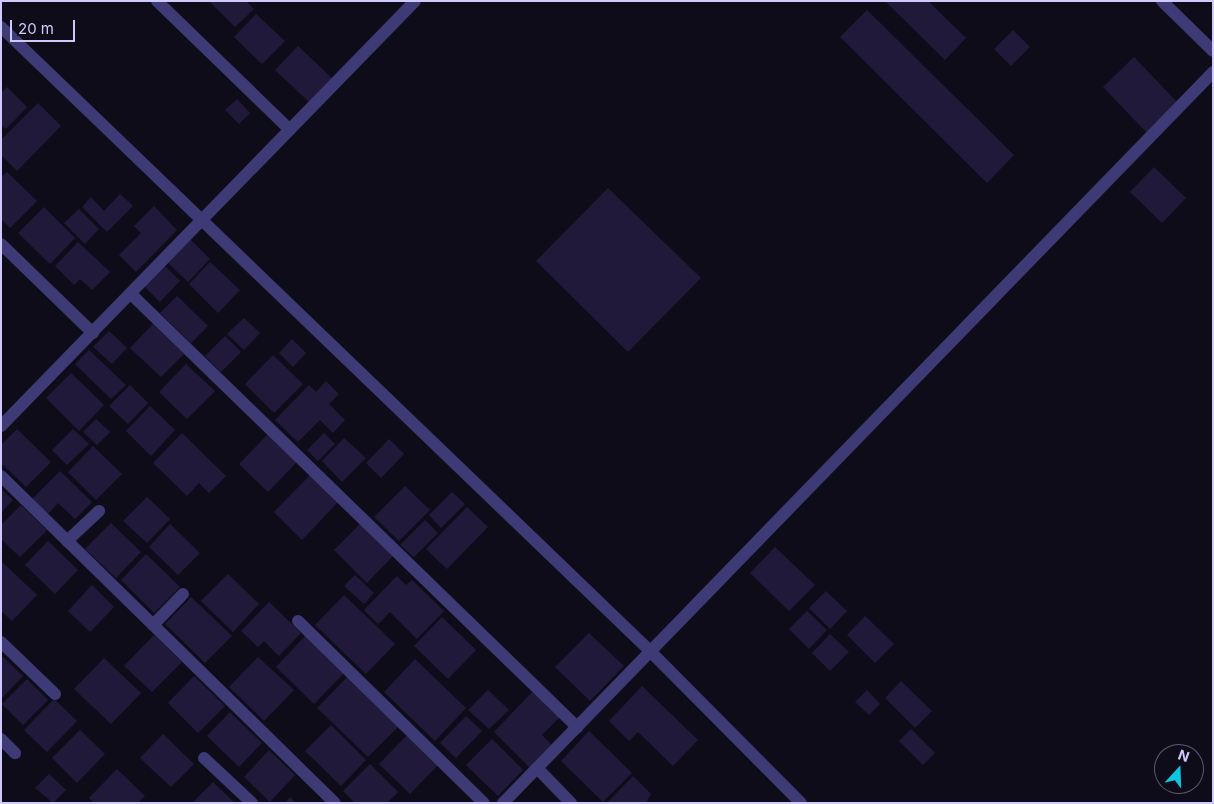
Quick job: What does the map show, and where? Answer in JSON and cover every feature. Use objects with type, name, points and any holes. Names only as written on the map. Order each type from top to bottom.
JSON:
[{"type":"street","points":[[157,1],[290,130]]},
{"type":"street","points":[[1,426],[415,1]]},
{"type":"street","points":[[1162,1],[1213,51]]},
{"type":"street","points":[[1,27],[204,219],[650,651],[801,803]]},
{"type":"street","points":[[503,803],[1213,72]]},
{"type":"street","points":[[1,244],[93,332]]},
{"type":"street","points":[[131,294],[577,726]]},
{"type":"street","points":[[1,476],[335,803]]},
{"type":"street","points":[[67,541],[99,511]]},
{"type":"street","points":[[153,625],[183,594]]},
{"type":"street","points":[[298,621],[484,803]]},
{"type":"street","points":[[1,642],[55,694]]},
{"type":"street","points":[[1,739],[15,753]]},
{"type":"street","points":[[204,758],[252,803]]},
{"type":"street","points":[[537,768],[572,803]]},
{"type":"building","points":[[209,1],[246,1],[254,9],[235,27]]},
{"type":"building","points":[[885,1],[928,1],[966,38],[945,60]]},
{"type":"building","points":[[867,10],[1014,155],[987,183],[840,37]]},
{"type":"building","points":[[256,14],[285,41],[262,64],[234,37]]},
{"type":"building","points":[[1013,30],[1030,47],[1011,66],[994,49]]},
{"type":"building","points":[[298,46],[332,78],[309,102],[275,70]]},
{"type":"building","points":[[1134,57],[1180,105],[1149,135],[1103,87]]},
{"type":"building","points":[[7,87],[27,107],[6,129],[1,125],[1,93]]},
{"type":"building","points":[[237,99],[250,113],[239,124],[225,110]]},
{"type":"building","points":[[38,103],[61,126],[17,171],[1,155],[1,140]]},
{"type":"building","points":[[1154,167],[1186,198],[1162,223],[1130,192]]},
{"type":"building","points":[[7,172],[37,201],[10,228],[1,219],[1,177]]},
{"type":"building","points":[[608,188],[701,278],[628,352],[536,261]]},
{"type":"building","points":[[120,194],[133,206],[107,232],[82,207],[91,197],[104,211]]},
{"type":"building","points":[[154,206],[177,230],[136,272],[119,255],[141,233],[134,226]]},
{"type":"building","points":[[44,207],[75,238],[50,264],[18,233]]},
{"type":"building","points":[[79,209],[99,229],[85,244],[64,223]]},
{"type":"building","points":[[190,239],[210,259],[188,282],[167,262]]},
{"type":"building","points":[[78,242],[110,272],[92,290],[80,279],[74,285],[55,266]]},
{"type":"building","points":[[210,262],[240,290],[218,313],[189,284]]},
{"type":"building","points":[[164,265],[180,281],[160,302],[144,286]]},
{"type":"building","points":[[177,296],[208,326],[191,343],[160,313]]},
{"type":"building","points":[[244,318],[260,333],[244,350],[227,334]]},
{"type":"building","points":[[153,324],[184,354],[161,377],[130,348]]},
{"type":"building","points":[[109,331],[127,348],[112,364],[93,347]]},
{"type":"building","points":[[225,336],[241,352],[221,372],[205,356]]},
{"type":"building","points":[[292,339],[306,353],[293,367],[279,353]]},
{"type":"building","points":[[89,350],[126,385],[111,399],[75,364]]},
{"type":"building","points":[[273,355],[303,384],[274,413],[245,384]]},
{"type":"building","points":[[186,364],[215,391],[187,419],[159,392]]},
{"type":"building","points":[[71,373],[104,405],[79,431],[46,398]]},
{"type":"building","points":[[326,381],[339,394],[329,404],[345,420],[333,433],[320,420],[298,442],[275,420],[309,385],[316,392]]},
{"type":"building","points":[[130,385],[148,403],[128,424],[109,406]]},
{"type":"building","points":[[150,406],[175,430],[151,456],[126,431]]},
{"type":"building","points":[[96,419],[110,432],[97,445],[83,432]]},
{"type":"building","points":[[17,429],[51,462],[26,487],[1,463],[1,445]]},
{"type":"building","points":[[73,429],[89,444],[67,465],[52,450]]},
{"type":"building","points":[[182,433],[226,476],[209,493],[199,483],[187,496],[153,463]]},
{"type":"building","points":[[269,433],[298,461],[268,492],[239,464]]},
{"type":"building","points":[[324,433],[335,444],[318,461],[307,450]]},
{"type":"building","points":[[344,438],[366,458],[342,482],[322,461]]},
{"type":"building","points":[[389,439],[404,454],[381,478],[366,463]]},
{"type":"building","points":[[93,446],[122,474],[96,500],[68,472]]},
{"type":"building","points":[[60,471],[92,502],[75,519],[58,503],[48,514],[32,499]]},
{"type":"building","points":[[310,475],[338,502],[302,540],[274,512]]},
{"type":"building","points":[[405,486],[430,510],[399,541],[374,517]]},
{"type":"building","points":[[1,489],[13,500],[1,513]]},
{"type":"building","points":[[452,492],[465,504],[441,528],[429,515]]},
{"type":"building","points":[[147,497],[170,519],[147,543],[123,521]]},
{"type":"building","points":[[21,505],[47,530],[20,557],[1,539],[1,525]]},
{"type":"building","points":[[467,507],[488,527],[447,569],[426,549]]},
{"type":"building","points":[[425,520],[438,533],[414,557],[400,545]]},
{"type":"building","points":[[111,523],[141,552],[116,578],[85,549]]},
{"type":"building","points":[[170,524],[200,553],[178,575],[149,547]]},
{"type":"building","points":[[360,524],[393,556],[367,583],[334,550]]},
{"type":"building","points":[[48,541],[78,570],[55,594],[25,565]]},
{"type":"building","points":[[775,547],[815,585],[789,611],[750,573]]},
{"type":"building","points":[[146,554],[180,587],[154,613],[121,580]]},
{"type":"building","points":[[1,561],[37,595],[12,621],[1,611]]},
{"type":"building","points":[[228,574],[259,604],[233,632],[201,601]]},
{"type":"building","points":[[355,575],[374,593],[364,604],[344,586]]},
{"type":"building","points":[[397,576],[406,585],[412,580],[444,611],[417,639],[390,612],[378,624],[364,610]]},
{"type":"building","points":[[92,585],[114,607],[90,632],[68,611]]},
{"type":"building","points":[[826,591],[847,611],[830,629],[809,608]]},
{"type":"building","points":[[344,595],[395,644],[366,674],[315,625]]},
{"type":"building","points":[[191,597],[232,636],[205,663],[165,624]]},
{"type":"building","points":[[269,602],[301,633],[279,656],[264,641],[258,647],[241,631]]},
{"type":"building","points":[[807,611],[827,630],[809,649],[789,629]]},
{"type":"building","points":[[865,616],[894,644],[875,663],[847,635]]},
{"type":"building","points":[[442,617],[476,650],[448,679],[414,646]]},
{"type":"building","points":[[589,633],[624,666],[590,701],[555,667]]},
{"type":"building","points":[[830,634],[849,652],[830,671],[812,653]]},
{"type":"building","points":[[154,635],[182,662],[152,692],[124,666]]},
{"type":"building","points":[[306,635],[345,672],[314,704],[276,667]]},
{"type":"building","points":[[3,657],[23,676],[1,699],[1,659]]},
{"type":"building","points":[[258,657],[294,690],[264,721],[229,687]]},
{"type":"building","points":[[104,658],[141,693],[111,724],[74,689]]},
{"type":"building","points":[[415,659],[466,708],[435,741],[384,692]]},
{"type":"building","points":[[350,674],[401,724],[368,757],[317,708]]},
{"type":"building","points":[[194,676],[225,706],[198,733],[168,703]]},
{"type":"building","points":[[27,679],[48,700],[23,725],[2,704]]},
{"type":"building","points":[[901,681],[932,711],[915,728],[885,698]]},
{"type":"building","points":[[642,686],[698,740],[673,766],[638,732],[629,741],[609,721]]},
{"type":"building","points":[[488,690],[509,710],[489,729],[468,710]]},
{"type":"building","points":[[534,690],[561,716],[542,735],[554,747],[532,770],[494,732]]},
{"type":"building","points":[[867,690],[880,704],[869,715],[855,702]]},
{"type":"building","points":[[54,699],[77,721],[47,752],[24,730]]},
{"type":"building","points":[[230,712],[262,743],[239,767],[207,736]]},
{"type":"building","points":[[466,716],[482,731],[456,758],[440,743]]},
{"type":"building","points":[[331,725],[366,760],[341,786],[305,751]]},
{"type":"building","points":[[911,729],[935,753],[923,765],[899,741]]},
{"type":"building","points":[[80,730],[105,754],[77,783],[52,758]]},
{"type":"building","points":[[589,731],[632,773],[603,802],[561,761]]},
{"type":"building","points":[[163,734],[194,764],[171,787],[140,758]]},
{"type":"building","points":[[408,734],[439,764],[410,794],[379,764]]},
{"type":"building","points":[[492,739],[523,770],[498,796],[466,765]]},
{"type":"building","points":[[269,750],[295,775],[270,802],[244,777]]},
{"type":"building","points":[[370,764],[398,792],[387,803],[355,803],[343,791]]},
{"type":"building","points":[[117,769],[145,796],[138,803],[94,803],[89,798]]},
{"type":"building","points":[[49,774],[66,790],[53,803],[35,788]]},
{"type":"building","points":[[633,776],[651,794],[646,803],[607,803]]},
{"type":"building","points":[[213,782],[235,803],[192,803]]},
{"type":"building","points":[[290,797],[296,803],[285,803]]}]
